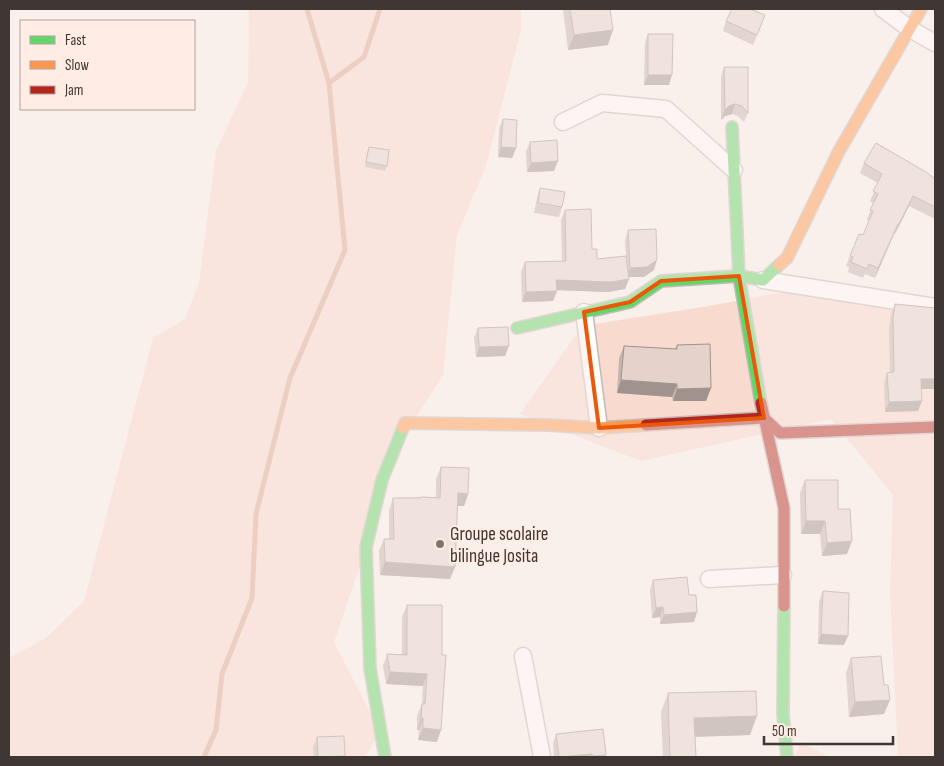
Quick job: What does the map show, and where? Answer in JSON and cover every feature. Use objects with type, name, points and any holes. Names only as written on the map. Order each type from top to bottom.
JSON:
[{"type":"street","points":[[883,9],[910,29],[935,43]]},
{"type":"street","points":[[763,280],[787,258],[839,151],[921,9]]},
{"type":"street","points":[[563,122],[602,103],[666,109],[734,170]]},
{"type":"street","points":[[732,127],[739,276],[764,418],[784,508],[783,713],[787,757]]},
{"type":"street","points":[[517,328],[630,302],[661,282],[739,276],[935,307]]},
{"type":"street","points":[[584,312],[600,428]]},
{"type":"street","points":[[385,757],[370,668],[366,548],[382,480],[405,423],[548,425],[600,428],[764,418],[780,433],[935,427]]},
{"type":"street","points":[[709,579],[784,575]]},
{"type":"street","points":[[523,656],[542,757]]},
{"type":"highlighted area","points":[[739,276],[764,418],[599,428],[584,312],[630,302],[661,281]]},
{"type":"shaded area","points":[[249,9],[521,9],[521,30],[486,166],[457,235],[443,375],[404,436],[334,642],[380,732],[365,757],[9,757],[9,658],[46,638],[84,601],[153,338],[185,319],[199,283],[216,151],[248,82]]},
{"type":"shaded area","points":[[810,287],[935,312],[935,757],[898,757],[890,592],[893,495],[831,419],[641,461],[520,414],[582,326],[709,306]]},
{"type":"shaded area","points":[[801,742],[829,757],[794,757]]},
{"type":"building","points":[[570,9],[610,9],[613,30],[574,35]]},
{"type":"building","points":[[732,9],[750,9],[765,15],[757,35],[726,21]]},
{"type":"building","points":[[648,34],[673,34],[672,75],[648,75]]},
{"type":"building","points":[[724,67],[748,67],[748,113],[742,106],[735,104],[725,110]]},
{"type":"building","points":[[503,119],[517,120],[516,148],[501,147]]},
{"type":"building","points":[[557,140],[558,161],[531,163],[530,142]]},
{"type":"building","points":[[876,143],[935,179],[935,207],[913,196],[878,268],[869,264],[867,269],[851,262],[853,257],[850,256],[859,234],[863,235],[873,211],[870,210],[878,194],[873,191],[882,174],[864,163]]},
{"type":"building","points":[[369,147],[389,150],[387,166],[366,162]]},
{"type":"building","points":[[540,188],[565,192],[562,207],[538,203]]},
{"type":"building","points":[[591,209],[592,249],[597,249],[597,259],[626,256],[629,279],[611,282],[556,280],[557,291],[526,292],[525,262],[566,261],[565,210]]},
{"type":"building","points":[[656,229],[657,260],[647,267],[630,268],[628,230]]},
{"type":"building","points":[[895,304],[935,308],[935,379],[921,379],[922,401],[889,402],[887,373],[894,372],[893,319]]},
{"type":"building","points":[[508,327],[509,346],[479,347],[478,328]]},
{"type":"building","points":[[710,344],[711,388],[677,389],[677,384],[621,380],[624,346],[677,349],[677,345]]},
{"type":"building","points":[[441,467],[469,468],[468,494],[458,493],[455,567],[385,562],[384,539],[394,539],[393,498],[440,498]]},
{"type":"building","points":[[805,480],[838,480],[838,509],[850,509],[852,541],[827,543],[825,521],[806,521]]},
{"type":"building","points":[[687,577],[689,595],[696,595],[697,612],[664,615],[663,607],[656,608],[653,580]]},
{"type":"building","points":[[823,591],[849,593],[848,636],[821,634]]},
{"type":"building","points":[[407,605],[442,605],[442,655],[446,655],[441,730],[423,728],[423,718],[421,718],[422,704],[425,704],[427,674],[390,672],[387,654],[407,655]]},
{"type":"building","points":[[881,656],[884,685],[888,685],[890,700],[855,702],[851,658]]},
{"type":"building","points":[[756,691],[757,716],[694,718],[696,757],[670,757],[668,693]]},
{"type":"building","points":[[603,729],[606,755],[593,756],[592,754],[559,757],[556,734]]},
{"type":"building","points":[[344,736],[345,756],[318,757],[317,737]]},
{"type":"waterway","points":[[204,757],[216,730],[222,674],[252,598],[256,514],[290,378],[345,250],[329,83],[307,9]]},
{"type":"waterway","points":[[329,83],[364,57],[380,9]]},
{"type":"traffic: fast","points":[[732,127],[739,276],[761,403]]},
{"type":"traffic: fast","points":[[517,328],[630,302],[661,281],[739,276],[763,280],[779,265]]},
{"type":"traffic: fast","points":[[385,757],[370,668],[366,547],[382,480],[403,428]]},
{"type":"traffic: fast","points":[[784,606],[783,713],[787,757]]},
{"type":"traffic: slow","points":[[779,265],[787,258],[839,151],[921,9]]},
{"type":"traffic: slow","points":[[403,428],[405,423],[548,425],[599,428],[646,425]]},
{"type":"traffic: jam","points":[[761,403],[784,508],[784,606]]},
{"type":"traffic: jam","points":[[646,425],[764,418],[780,433],[935,427]]},
{"type":"place","name":"Groupe scolaire bilingue Josita","points":[[440,544]]}]
